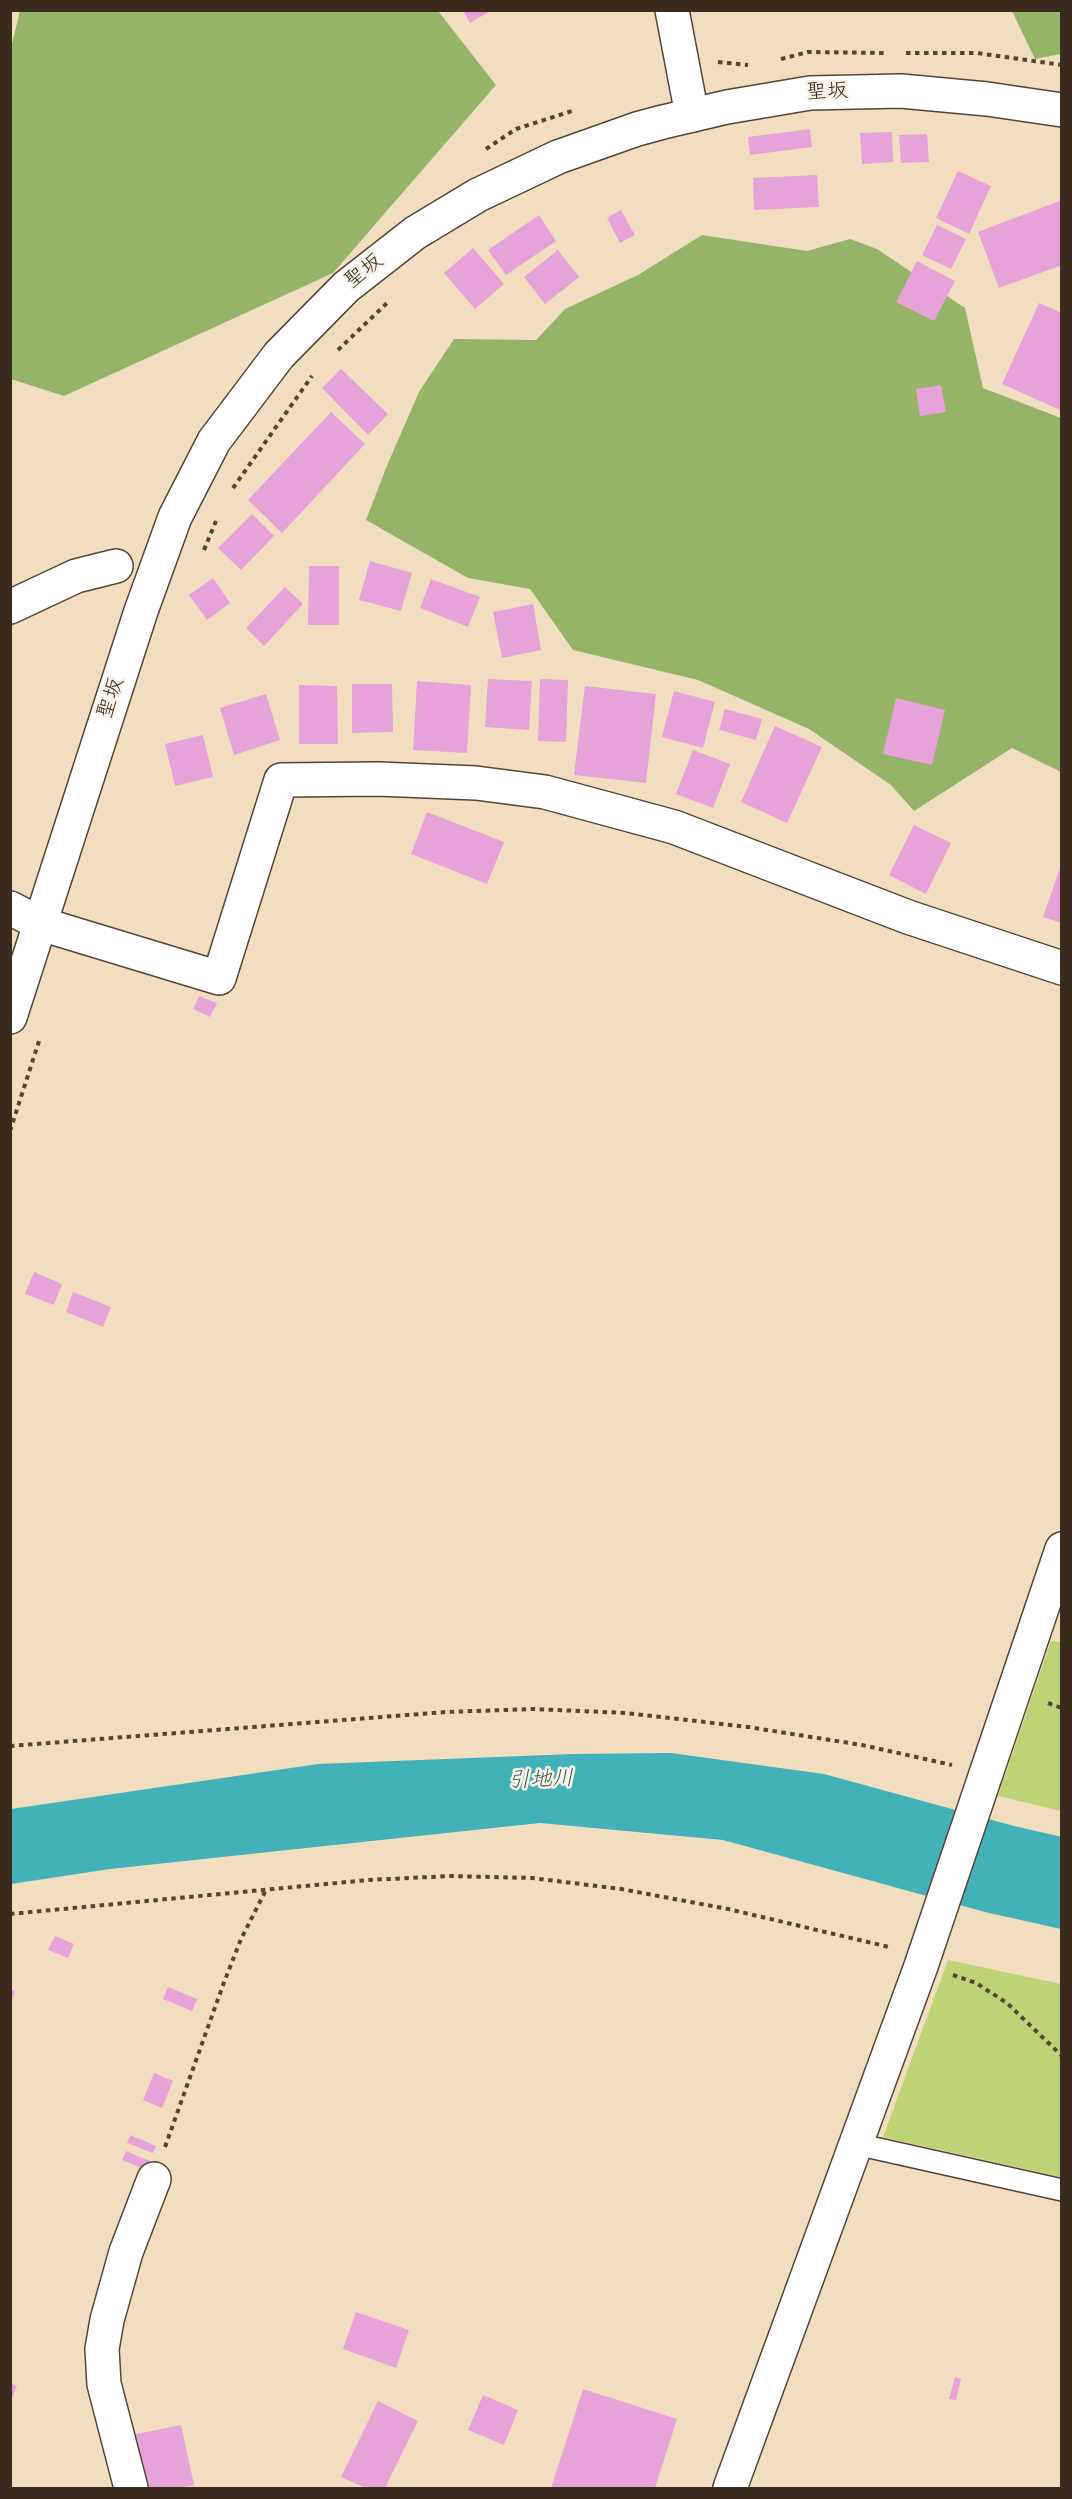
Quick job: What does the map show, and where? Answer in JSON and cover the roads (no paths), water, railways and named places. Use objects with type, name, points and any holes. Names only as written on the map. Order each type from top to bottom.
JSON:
[{"type":"street","points":[[672,10],[692,115]]},
{"type":"street","name":"聖坂","points":[[10,1017],[141,611],[175,517],[214,441],[279,355],[346,287],[415,233],[478,195],[558,157],[637,129],[692,115],[810,93],[901,92],[987,99],[1062,110]]},
{"type":"street","points":[[10,607],[76,576],[116,566]]},
{"type":"street","points":[[10,908],[41,924],[219,978],[281,780],[378,779],[476,783],[545,792],[674,827],[908,917],[1062,968]]},
{"type":"street","points":[[730,2488],[926,1950],[1062,1549]]},
{"type":"street","points":[[132,2488],[104,2384],[102,2349],[107,2320],[126,2252],[154,2179]]},
{"type":"lane","points":[[856,2144],[1062,2190]]},
{"type":"water","name":"引地川","points":[[671,1753],[824,1774],[1062,1837],[1061,1929],[985,1912],[723,1840],[540,1823],[110,1869],[11,1884],[11,1809],[318,1764],[573,1754]]}]
